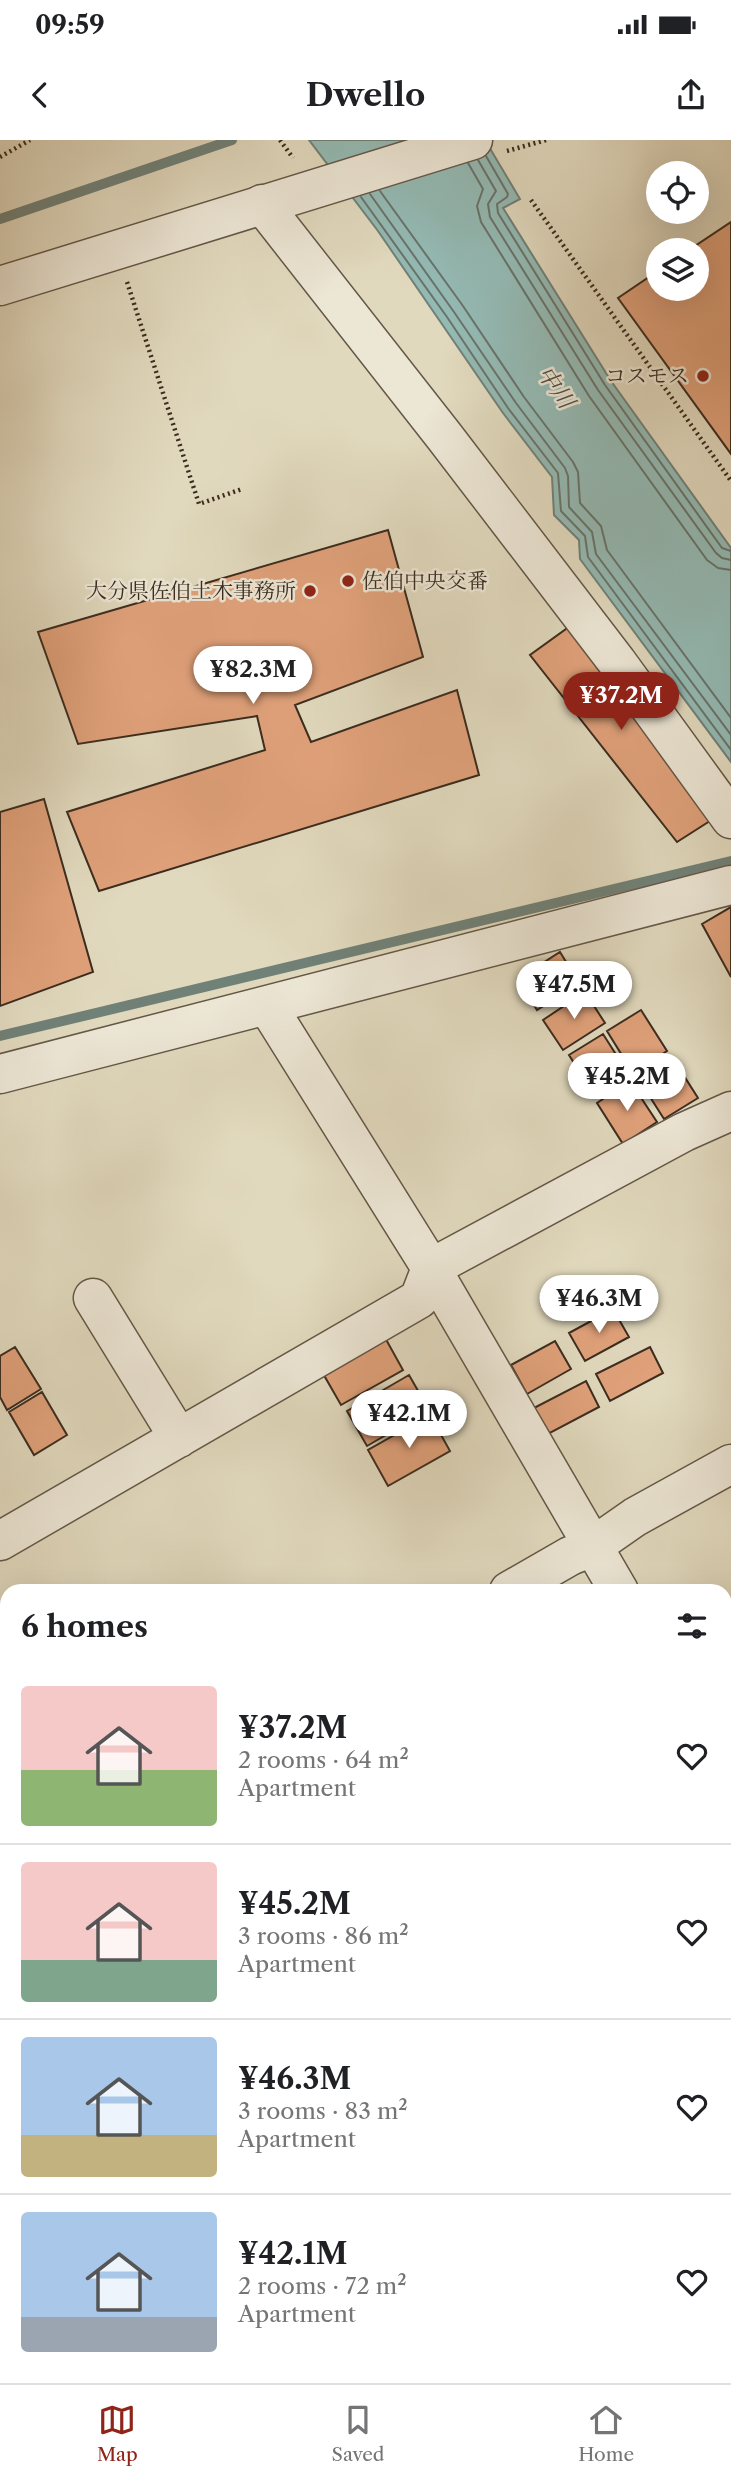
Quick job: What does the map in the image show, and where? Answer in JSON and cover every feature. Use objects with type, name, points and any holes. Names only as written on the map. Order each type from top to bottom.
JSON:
[{"type":"street","points":[[0,286],[327,183],[489,146]]},
{"type":"street","points":[[262,204],[617,662],[731,820]]},
{"type":"street","points":[[0,1074],[268,1007],[731,885]]},
{"type":"street","points":[[268,1007],[431,1268],[615,1584]]},
{"type":"street","points":[[0,1541],[419,1299],[431,1268],[684,1132],[731,1111]]},
{"type":"street","points":[[93,1297],[178,1438]]},
{"type":"street","points":[[521,1584],[592,1546],[635,1517],[731,1464]]},
{"type":"path","points":[[0,157],[30,140]]},
{"type":"path","points":[[489,146],[546,140]]},
{"type":"path","points":[[531,200],[731,481]]},
{"type":"path","points":[[124,274],[199,504],[242,489]]},
{"type":"water","name":"中川","points":[[309,140],[485,140],[520,199],[503,208],[611,381],[731,548],[731,762],[580,559],[579,540],[554,515],[552,477],[503,413],[378,231]]},
{"type":"building","name":"コスモス","points":[[731,222],[731,454],[618,298],[646,279],[646,301],[709,301],[707,238]]},
{"type":"building","points":[[388,530],[423,657],[295,705],[311,742],[457,690],[479,775],[99,891],[67,812],[265,750],[257,716],[78,744],[38,632]]},
{"type":"building","points":[[573,624],[713,819],[677,842],[530,655]]},
{"type":"building","points":[[44,799],[93,972],[0,1006],[0,812]]},
{"type":"building","points":[[731,907],[731,977],[702,924]]},
{"type":"building","points":[[560,952],[579,983],[537,1010],[518,979]]},
{"type":"building","points":[[585,992],[605,1023],[563,1050],[543,1020]]},
{"type":"building","points":[[641,1010],[667,1051],[633,1073],[607,1031]]},
{"type":"building","points":[[603,1034],[629,1075],[595,1096],[569,1055]]},
{"type":"building","points":[[672,1057],[698,1098],[664,1119],[638,1078]]},
{"type":"building","points":[[630,1081],[657,1122],[623,1144],[597,1103]]},
{"type":"building","points":[[613,1309],[629,1337],[585,1361],[569,1333]]},
{"type":"building","points":[[383,1334],[403,1370],[341,1405],[321,1370]]},
{"type":"building","points":[[555,1341],[571,1369],[527,1394],[511,1365]]},
{"type":"building","points":[[15,1347],[41,1389],[7,1410],[0,1397],[0,1356]]},
{"type":"building","points":[[650,1347],[663,1373],[610,1401],[596,1374]]},
{"type":"building","points":[[409,1375],[429,1410],[367,1446],[347,1411]]},
{"type":"building","points":[[586,1381],[599,1407],[546,1435],[532,1409]]},
{"type":"building","points":[[42,1392],[67,1435],[34,1455],[9,1412]]},
{"type":"building","points":[[430,1415],[450,1451],[388,1486],[368,1450]]},
{"type":"waterway","points":[[0,219],[232,140]]},
{"type":"waterway","points":[[0,1036],[731,861]]},
{"type":"place","name":"コスモス","points":[[703,376]]},
{"type":"place","name":"佐伯中央交番","points":[[348,581]]},
{"type":"place","name":"大分県佐伯土木事務所","points":[[310,591]]}]
